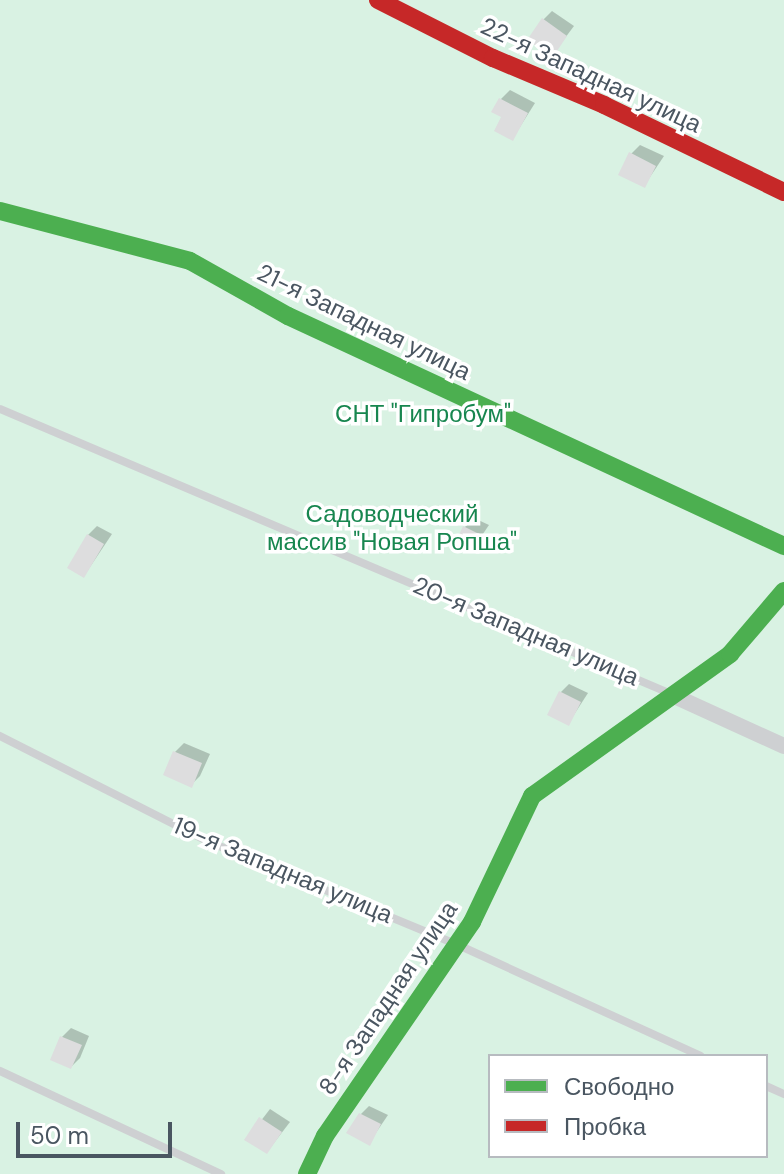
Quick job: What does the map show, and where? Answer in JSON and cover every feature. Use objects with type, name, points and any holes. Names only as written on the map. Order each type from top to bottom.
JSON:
[{"type":"street","name":"22-я Западная улица","points":[[378,0],[493,58],[604,105],[784,192]]},
{"type":"street","name":"21-я Западная улица","points":[[0,211],[190,261],[288,316],[784,546]]},
{"type":"street","name":"8-я Западная улица","points":[[307,1174],[325,1136],[472,922],[532,796],[730,654],[784,591]]},
{"type":"street","name":"20-я Западная улица","points":[[672,695],[784,746]]},
{"type":"lane","name":"20-я Западная улица","points":[[0,409],[672,695]]},
{"type":"lane","name":"19-я Западная улица","points":[[0,736],[207,841],[456,944],[697,1054]]},
{"type":"lane","points":[[0,1071],[221,1174]]},
{"type":"green space","name":"Садоводческий массив \"Новая Ропша\"","points":[[0,0],[784,0],[784,1174],[0,1174]]},
{"type":"building","points":[[542,18],[567,36],[553,57],[527,40]]},
{"type":"building","points":[[499,98],[528,113],[513,141],[494,131],[501,117],[491,112]]},
{"type":"building","points":[[629,152],[656,166],[645,188],[618,175]]},
{"type":"building","points":[[463,526],[481,535],[473,553],[455,544]]},
{"type":"building","points":[[87,534],[104,544],[84,578],[67,568]]},
{"type":"building","points":[[559,691],[581,702],[569,726],[547,715]]},
{"type":"building","points":[[173,751],[202,763],[192,788],[163,775]]},
{"type":"building","points":[[60,1036],[82,1045],[71,1069],[50,1060]]},
{"type":"building","points":[[359,1113],[381,1124],[370,1146],[346,1133]]},
{"type":"building","points":[[259,1117],[282,1132],[267,1154],[244,1140]]},
{"type":"traffic: fast","points":[[0,211],[190,261],[288,316],[784,546]]},
{"type":"traffic: fast","points":[[307,1174],[325,1136],[472,922],[532,796],[730,654],[784,591]]},
{"type":"traffic: jam","points":[[378,0],[493,58],[604,105],[784,192]]},
{"type":"park label","name":"СНТ \"Гипробум\"","points":[[423,414]]}]
